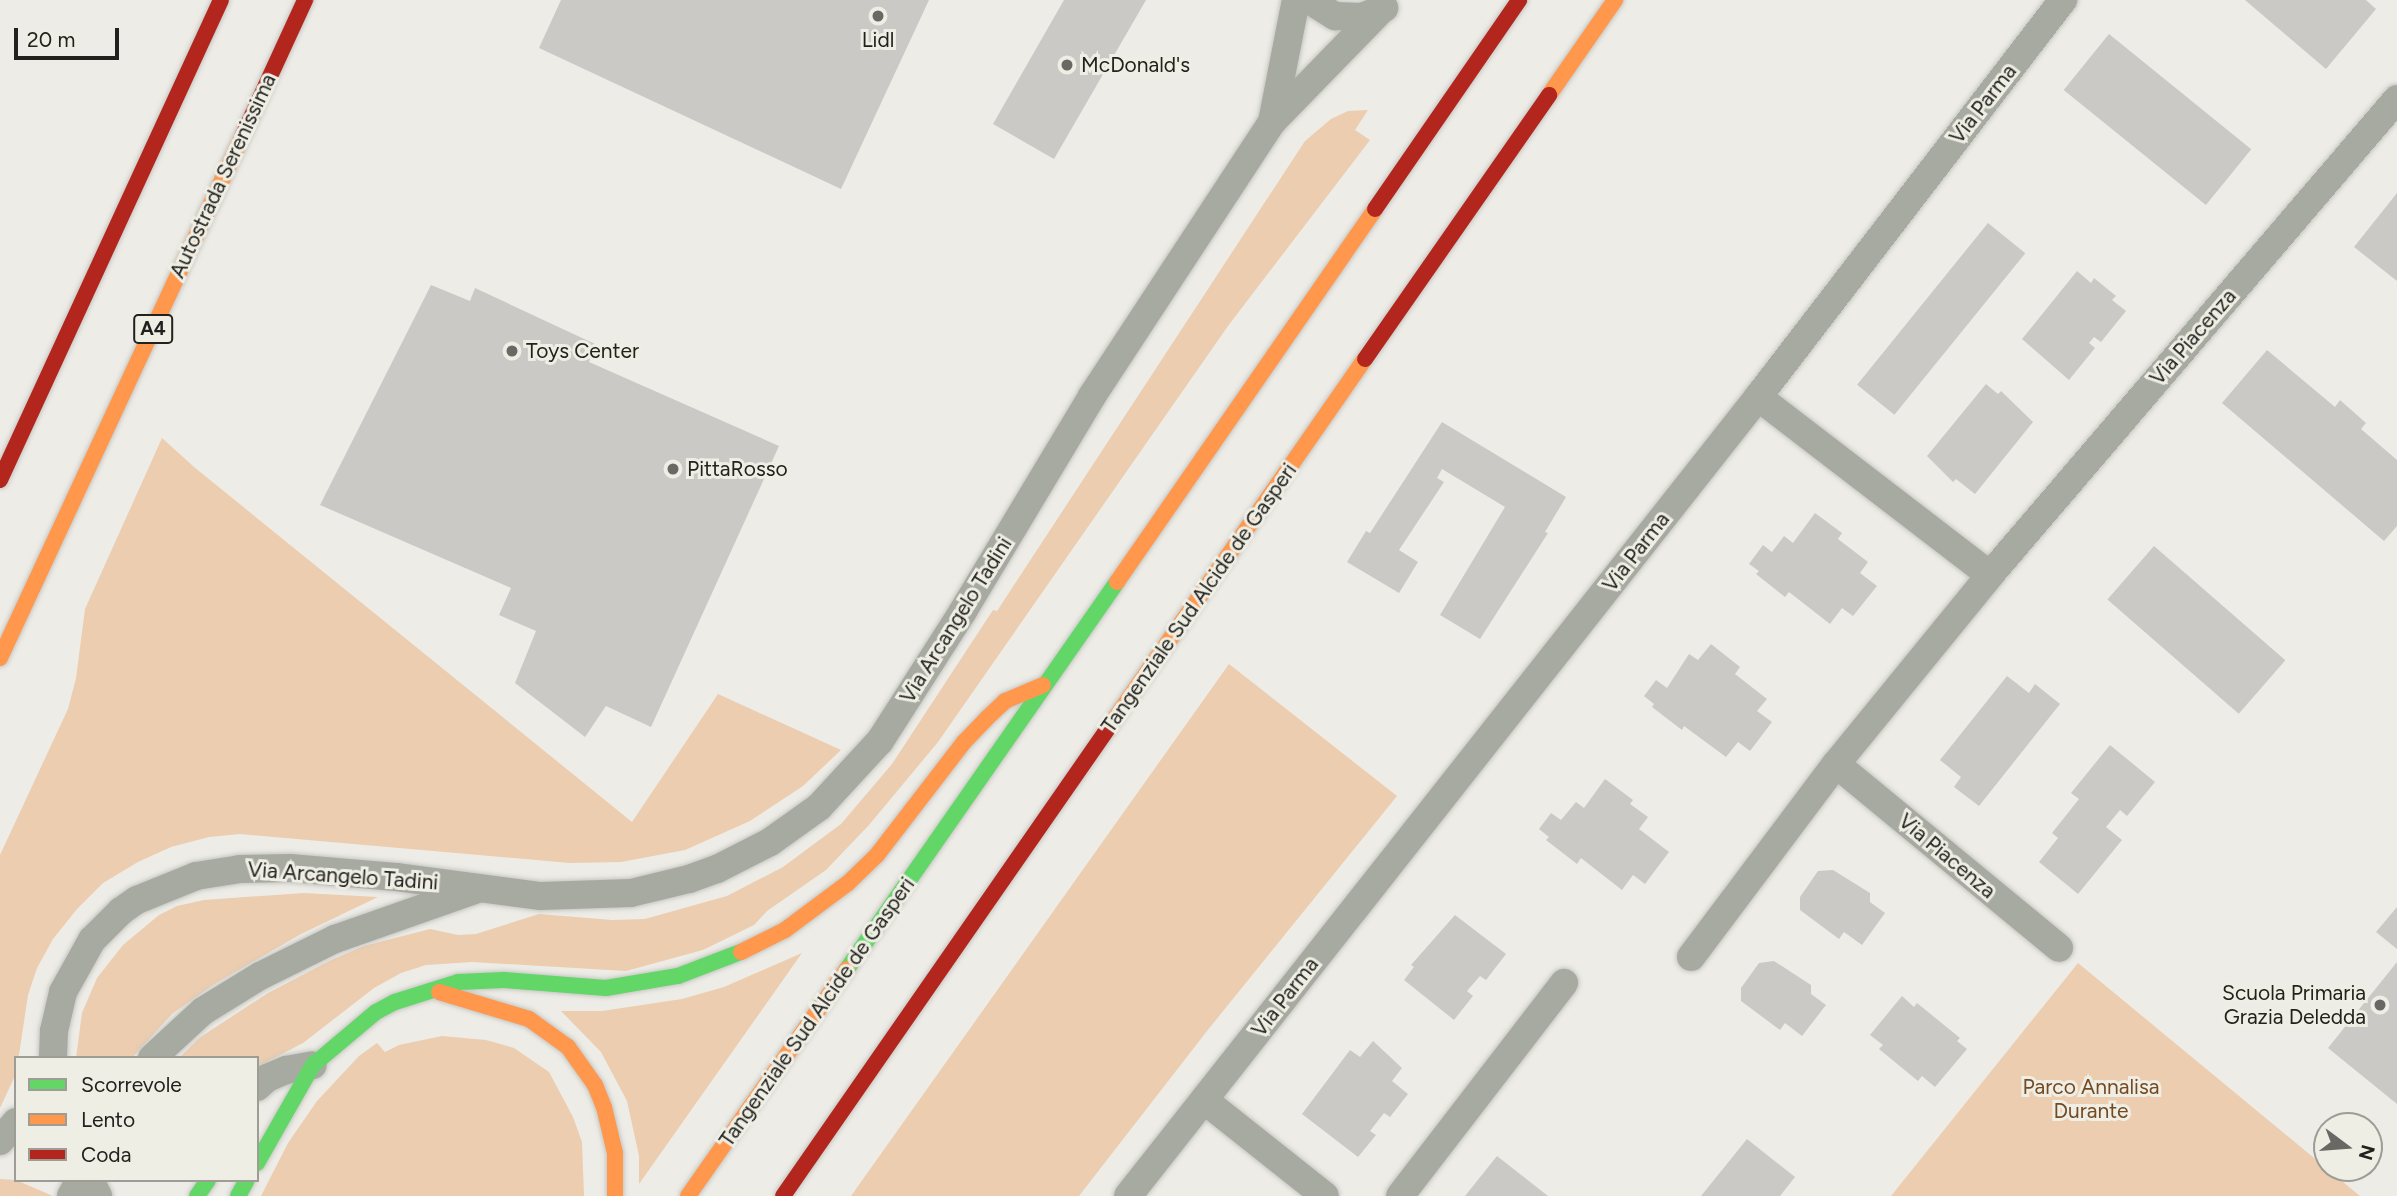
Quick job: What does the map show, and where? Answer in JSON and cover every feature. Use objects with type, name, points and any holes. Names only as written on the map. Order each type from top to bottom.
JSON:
[{"type":"main road","points":[[0,480],[221,0]]},
{"type":"main road","name":"Autostrada Serenissima","points":[[0,658],[305,0]]},
{"type":"main road","name":"Tangenziale Sud Alcide de Gasperi","points":[[688,1196],[1048,683],[1519,0]]},
{"type":"main road","name":"Tangenziale Sud Alcide de Gasperi","points":[[783,1196],[1615,0]]},
{"type":"main road","points":[[259,1160],[313,1065],[344,1035],[395,1002],[476,979],[569,987],[643,984],[678,976],[750,949],[785,930],[848,883],[877,855],[987,718],[1005,701],[1048,683]]},
{"type":"main road","points":[[437,991],[529,1019],[568,1047],[595,1085],[604,1107],[615,1153],[615,1196]]},
{"type":"street","name":"Via Arcangelo Tadini","points":[[1272,122],[1296,0]]},
{"type":"street","name":"Via Arcangelo Tadini","points":[[1309,0],[1335,16],[1362,17],[1387,5]]},
{"type":"street","name":"Via Parma","points":[[1128,1196],[1758,397],[2063,0]]},
{"type":"street","name":"Via Arcangelo Tadini","points":[[52,1055],[62,992],[80,956],[121,911],[174,883],[217,871],[290,868],[571,897],[631,893],[689,879],[771,842],[841,786],[887,730],[1092,397],[1272,122],[1387,5]]},
{"type":"street","name":"Via Piacenza","points":[[1691,957],[1836,764],[1990,575],[2397,99]]},
{"type":"street","points":[[1758,397],[1990,575]]},
{"type":"street","name":"Via Piacenza","points":[[1836,764],[2059,948]]},
{"type":"street","name":"Via Arcangelo Tadini","points":[[154,1056],[203,1011],[260,976],[335,939],[483,888]]},
{"type":"street","points":[[1400,1196],[1564,983]]},
{"type":"street","points":[[264,1095],[267,1079],[286,1070],[313,1065]]},
{"type":"street","points":[[1204,1100],[1325,1196]]},
{"type":"street","points":[[0,1141],[14,1124]]},
{"type":"green space","points":[[1368,110],[1355,130],[1370,140],[1228,326],[938,742],[869,825],[826,870],[767,911],[754,925],[703,950],[626,971],[472,962],[426,965],[401,973],[374,988],[303,1043],[259,1066],[259,1056],[181,1056],[199,1038],[268,993],[364,946],[430,929],[458,935],[476,934],[539,914],[612,920],[645,919],[727,896],[783,867],[841,824],[892,764],[993,610],[997,611],[1305,141],[1331,119],[1348,111]]},
{"type":"green space","points":[[162,438],[194,467],[632,822],[718,694],[841,750],[803,786],[750,821],[685,850],[621,862],[570,863],[240,834],[209,837],[171,847],[138,862],[103,883],[53,939],[37,968],[28,995],[19,1055],[14,1056],[14,1078],[0,1108],[0,855],[68,709],[76,678],[85,609]]},
{"type":"green space","points":[[1229,664],[1397,796],[1207,1031],[1079,1196],[851,1196]]},
{"type":"green space","points":[[304,893],[378,897],[301,934],[213,985],[172,1014],[134,1056],[76,1056],[82,1013],[97,978],[123,945],[159,915],[177,906],[204,900]]},
{"type":"green space","points":[[802,953],[639,1184],[639,1156],[627,1101],[601,1052],[561,1011],[602,1011],[682,999],[724,987]]},
{"type":"green space","name":"Parco Annalisa Durante","points":[[2078,963],[2313,1157],[2313,1182],[2343,1182],[2360,1196],[1891,1196]]},
{"type":"green space","points":[[442,1036],[486,1040],[514,1048],[549,1072],[573,1117],[582,1142],[584,1196],[261,1196],[288,1143],[317,1101],[359,1056],[377,1043],[385,1052],[399,1045]]},
{"type":"green space","points":[[0,1179],[21,1182],[53,1196],[0,1196]]},
{"type":"building","points":[[561,0],[929,0],[841,189],[539,48]]},
{"type":"building","name":"McDonald's","points":[[1064,0],[1146,0],[1054,159],[993,124]]},
{"type":"building","points":[[2245,0],[2366,0],[2376,9],[2326,69]]},
{"type":"building","points":[[2109,34],[2251,149],[2206,205],[2064,90]]},
{"type":"building","points":[[2397,193],[2397,281],[2354,247]]},
{"type":"building","points":[[1988,223],[2025,253],[1894,415],[1857,385]]},
{"type":"building","points":[[2077,271],[2091,283],[2094,278],[2116,296],[2112,300],[2126,311],[2101,342],[2094,337],[2089,343],[2095,348],[2069,380],[2022,339]]},
{"type":"building","points":[[431,285],[470,301],[475,288],[595,344],[589,362],[779,446],[651,727],[606,706],[585,737],[515,683],[536,631],[499,615],[511,588],[320,505]]},
{"type":"building","points":[[2267,350],[2335,407],[2340,400],[2366,423],[2361,429],[2397,460],[2397,526],[2384,541],[2222,403]]},
{"type":"building","points":[[1986,384],[1998,394],[2001,391],[2033,422],[1975,494],[1956,479],[1953,482],[1927,456]]},
{"type":"building","points":[[1442,422],[1566,497],[1545,532],[1548,533],[1480,639],[1440,615],[1505,507],[1442,469],[1437,478],[1444,482],[1399,550],[1418,562],[1399,593],[1347,562],[1366,531],[1370,533]]},
{"type":"building","points":[[1815,513],[1842,533],[1838,539],[1868,562],[1860,573],[1877,586],[1853,616],[1842,608],[1830,624],[1789,592],[1785,597],[1756,574],[1759,571],[1749,564],[1763,545],[1772,552],[1784,536],[1793,543]]},
{"type":"building","points":[[2154,546],[2285,660],[2239,714],[2107,600]]},
{"type":"building","points":[[1711,644],[1740,667],[1735,674],[1767,699],[1757,711],[1772,722],[1750,751],[1738,742],[1726,757],[1684,726],[1682,730],[1652,707],[1654,704],[1644,696],[1656,680],[1667,688],[1689,654],[1698,660]]},
{"type":"building","points":[[2007,676],[2029,693],[2035,684],[2060,704],[1979,806],[1954,787],[1961,777],[1940,760]]},
{"type":"building","points":[[2110,745],[2155,782],[2127,816],[2120,810],[2106,827],[2122,840],[2078,894],[2039,862],[2058,838],[2052,833],[2079,799],[2071,793]]},
{"type":"building","points":[[1605,779],[1633,800],[1630,804],[1648,817],[1639,829],[1669,852],[1645,884],[1633,875],[1622,890],[1581,858],[1577,864],[1546,840],[1549,837],[1539,829],[1551,813],[1561,820],[1576,802],[1584,808]]},
{"type":"building","points":[[1833,870],[1870,893],[1870,902],[1885,913],[1862,945],[1844,932],[1839,939],[1800,910],[1800,897],[1818,871]]},
{"type":"building","name":"Scuola Primaria Grazia Deledda","points":[[2397,907],[2397,949],[2376,932]]},
{"type":"building","points":[[1455,915],[1506,954],[1486,980],[1480,976],[1467,991],[1473,996],[1454,1020],[1404,980],[1414,967],[1411,965]]},
{"type":"building","points":[[1774,961],[1811,985],[1811,994],[1826,1005],[1802,1036],[1785,1023],[1780,1030],[1741,1001],[1741,988],[1759,963]]},
{"type":"building","name":"Scuola Primaria Grazia Deledda","points":[[2397,962],[2397,1104],[2328,1048]]},
{"type":"building","points":[[1902,996],[1914,1007],[1917,1003],[1960,1038],[1957,1041],[1967,1049],[1935,1087],[1922,1076],[1918,1081],[1879,1049],[1883,1045],[1870,1035]]},
{"type":"building","points":[[1373,1041],[1402,1068],[1392,1081],[1408,1094],[1390,1117],[1384,1113],[1370,1131],[1376,1135],[1358,1157],[1302,1114],[1350,1050],[1360,1057]]},
{"type":"building","points":[[1747,1139],[1795,1177],[1780,1196],[1701,1196]]},
{"type":"building","points":[[1497,1156],[1548,1196],[1465,1196]]},
{"type":"traffic: fast","points":[[847,969],[1117,582]]},
{"type":"traffic: fast","points":[[313,1065],[376,1012],[395,1002],[458,982],[504,980],[606,988],[678,976],[741,952]]},
{"type":"traffic: fast","points":[[259,1160],[313,1065]]},
{"type":"traffic: fast","points":[[197,1196],[207,1182]]},
{"type":"traffic: fast","points":[[238,1196],[246,1182]]},
{"type":"traffic: slow","points":[[1549,95],[1615,0]]},
{"type":"traffic: slow","points":[[0,658],[243,135]]},
{"type":"traffic: slow","points":[[1117,582],[1375,209]]},
{"type":"traffic: slow","points":[[1109,727],[1365,359]]},
{"type":"traffic: slow","points":[[741,952],[785,930],[848,883],[877,855],[964,742],[987,718],[1005,701],[1043,685]]},
{"type":"traffic: slow","points":[[688,1196],[847,969]]},
{"type":"traffic: slow","points":[[439,992],[529,1019],[568,1047],[595,1085],[604,1107],[615,1153],[615,1196]]},
{"type":"traffic: jam","points":[[0,480],[221,0]]},
{"type":"traffic: jam","points":[[243,135],[305,0]]},
{"type":"traffic: jam","points":[[1375,209],[1519,0]]},
{"type":"traffic: jam","points":[[1365,359],[1549,95]]},
{"type":"traffic: jam","points":[[783,1196],[1109,727]]},
{"type":"place","name":"Lidl","points":[[878,16]]},
{"type":"place","name":"McDonald's","points":[[1067,65]]},
{"type":"place","name":"Toys Center","points":[[512,351]]},
{"type":"place","name":"PittaRosso","points":[[673,469]]},
{"type":"place","name":"Scuola Primaria Grazia Deledda","points":[[2380,1005]]}]
